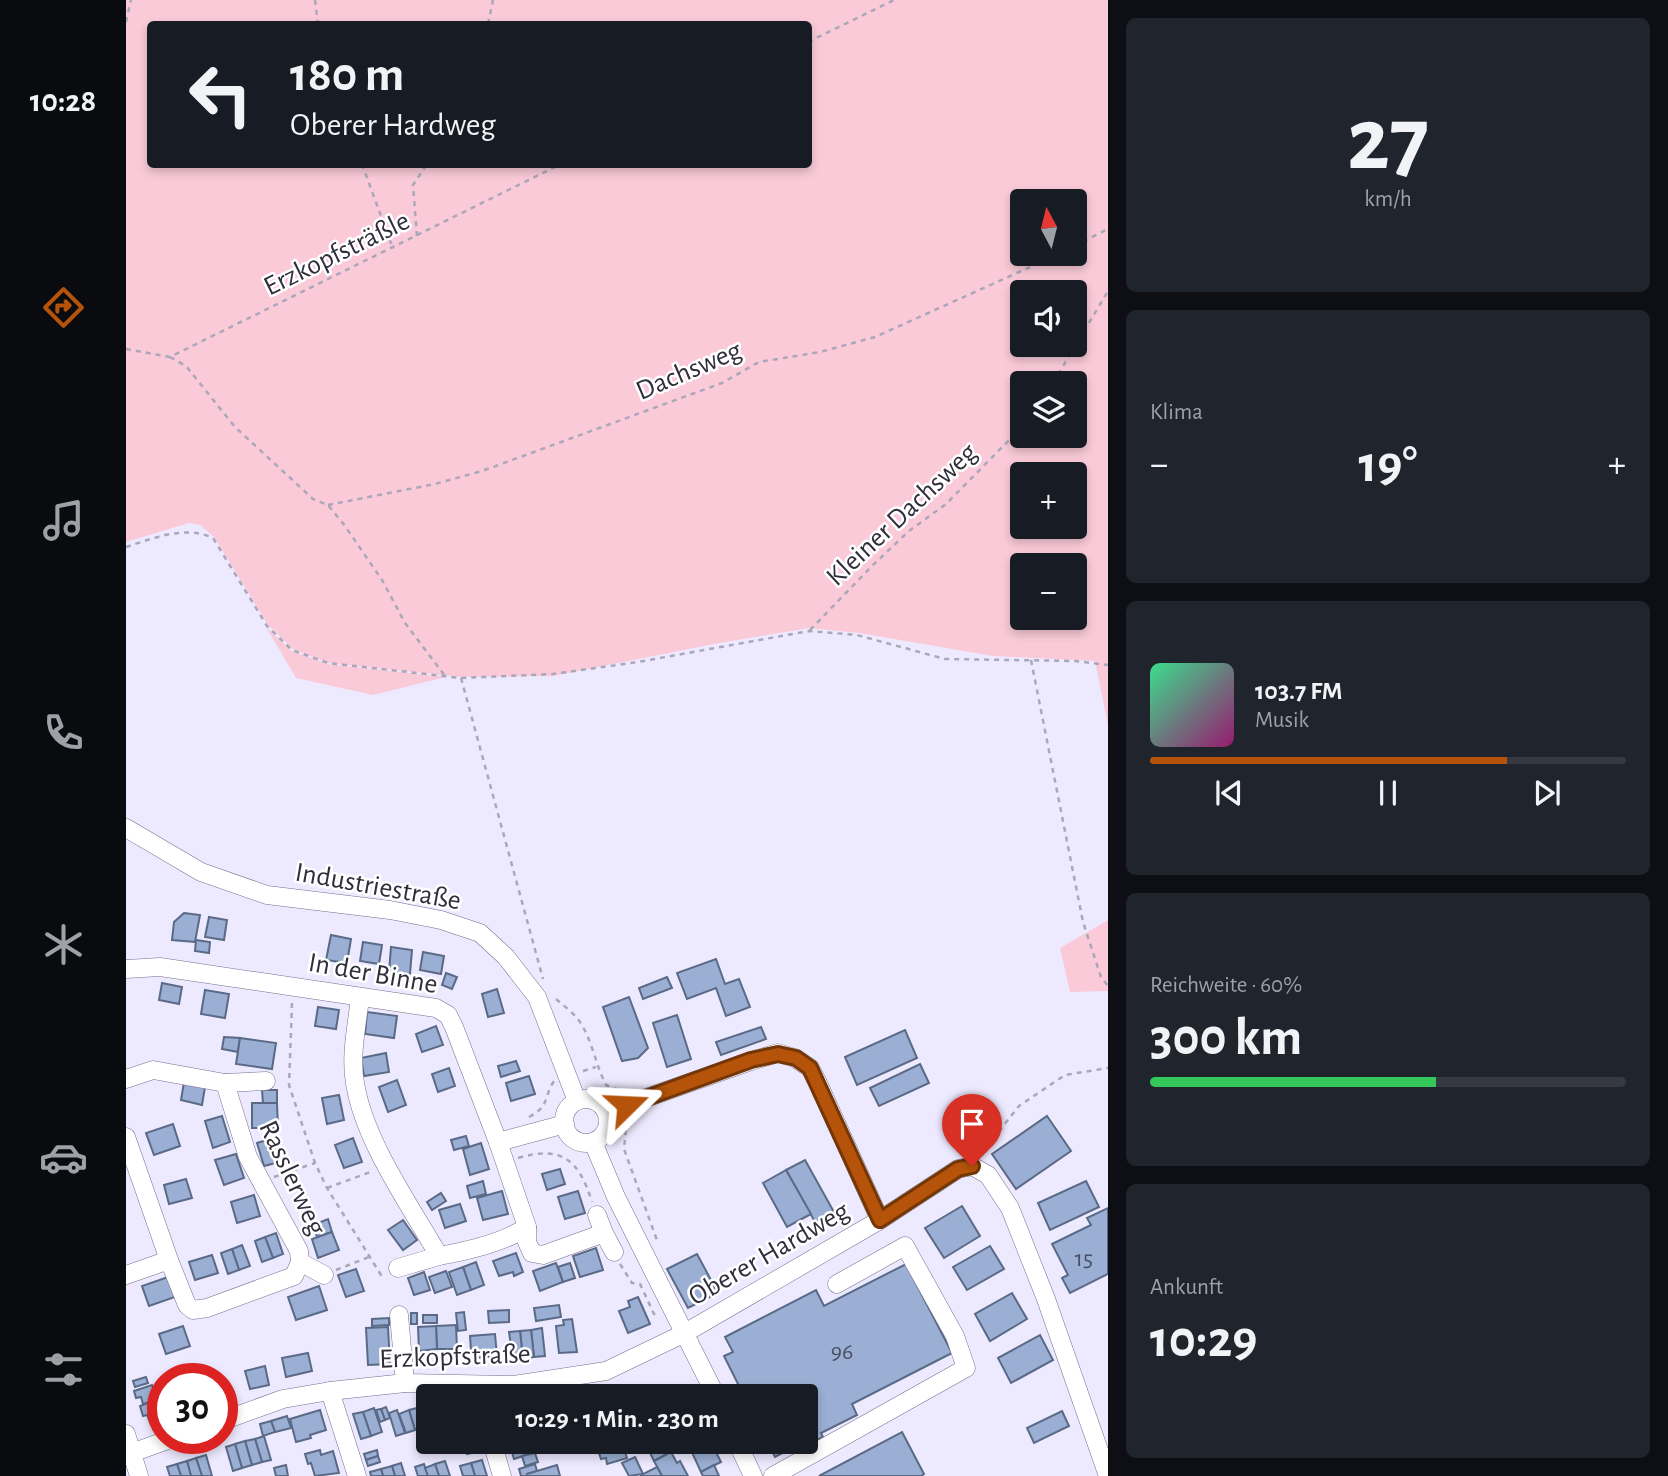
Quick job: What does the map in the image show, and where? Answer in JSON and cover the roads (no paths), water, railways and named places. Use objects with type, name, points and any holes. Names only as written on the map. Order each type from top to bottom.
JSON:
[{"type":"street","name":"Industriestraße","points":[[126,828],[201,872],[267,895],[390,910],[440,920],[480,933],[506,957],[537,997],[577,1101]]},
{"type":"street","name":"In der Binne","points":[[126,969],[160,967],[436,1008],[448,1015],[498,1142]]},
{"type":"street","points":[[360,998],[354,1081],[365,1122],[439,1255]]},
{"type":"street","name":"Oberer Hardweg","points":[[606,1112],[751,1060],[778,1054],[796,1058],[810,1068],[817,1081],[880,1220]]},
{"type":"street","points":[[126,1079],[153,1070],[225,1083],[266,1081]]},
{"type":"street","name":"Rasslerweg","points":[[169,1260],[187,1305],[193,1310],[207,1308],[294,1276],[300,1262],[299,1251],[248,1157],[225,1083]]},
{"type":"street","points":[[577,1101],[597,1102],[606,1112],[608,1126],[605,1133],[593,1142],[573,1138],[565,1124],[566,1112],[577,1101]]},
{"type":"street","points":[[565,1124],[498,1142],[527,1227],[527,1242],[532,1253],[543,1255],[604,1233]]},
{"type":"street","points":[[126,1137],[169,1260],[126,1275]]},
{"type":"street","points":[[593,1142],[616,1197],[710,1384]]},
{"type":"street","name":"Oberer Hardweg","points":[[684,1334],[880,1220],[958,1169],[972,1166],[988,1175],[1010,1208],[1108,1476]]},
{"type":"street","points":[[597,1215],[614,1252]]},
{"type":"street","points":[[390,1271],[515,1235],[527,1227]]},
{"type":"street","points":[[773,1476],[966,1368],[956,1336],[905,1246],[837,1284]]},
{"type":"street","points":[[300,1262],[324,1275]]},
{"type":"street","points":[[399,1315],[405,1383]]},
{"type":"street","name":"Erzkopfstraße","points":[[521,1384],[606,1371],[684,1334]]},
{"type":"street","name":"Erzkopfstraße","points":[[238,1415],[283,1399],[330,1391],[416,1384]]},
{"type":"street","points":[[330,1391],[357,1476]]},
{"type":"street","points":[[126,1434],[129,1454],[139,1476]]},
{"type":"street","points":[[129,1454],[147,1447]]},
{"type":"street","points":[[496,1454],[502,1476]]},
{"type":"street","points":[[742,1454],[752,1476]]}]
